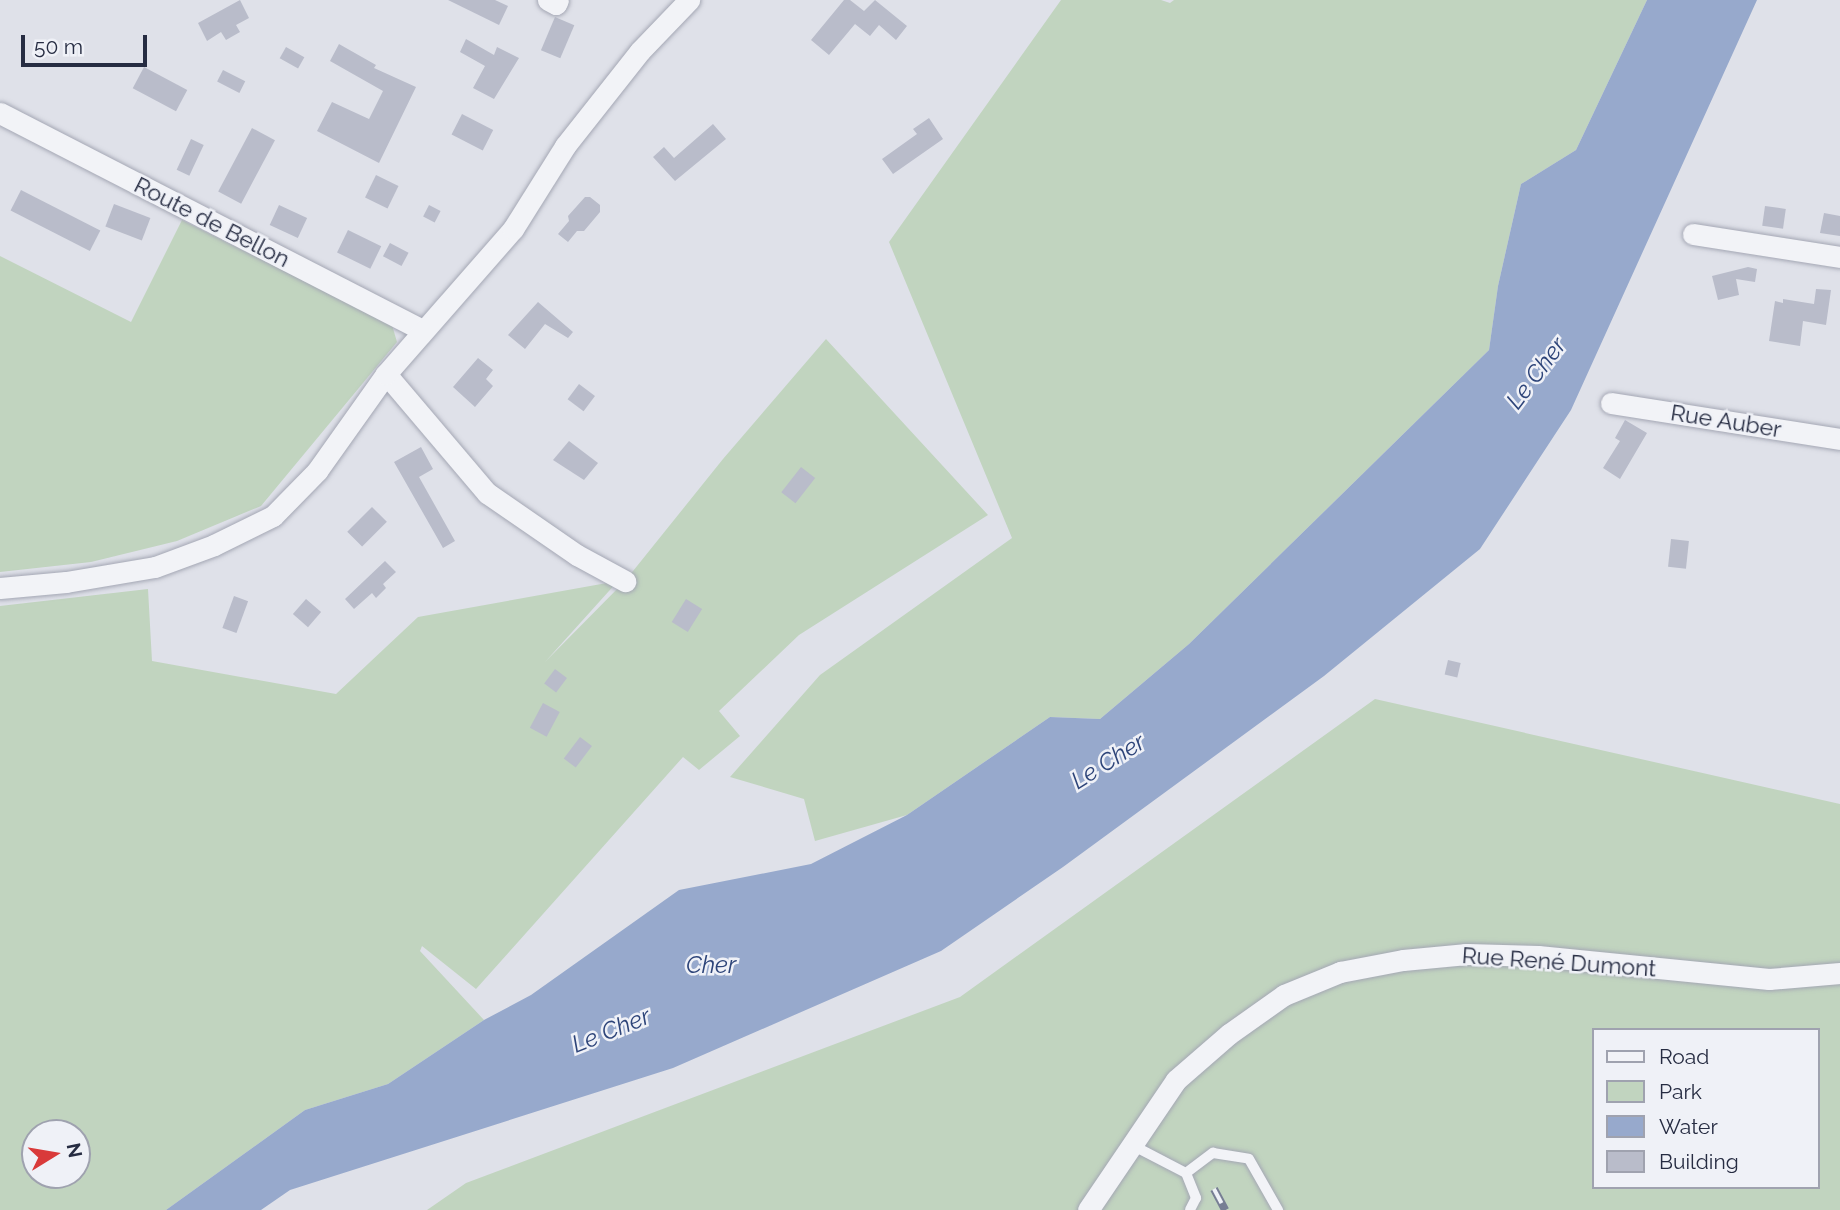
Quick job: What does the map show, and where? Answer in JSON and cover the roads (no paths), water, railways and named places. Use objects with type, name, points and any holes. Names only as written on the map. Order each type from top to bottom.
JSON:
[{"type":"street","points":[[548,0],[555,4],[558,0]]},
{"type":"street","points":[[0,589],[66,582],[155,567],[214,545],[272,516],[317,471],[386,374],[513,229],[565,146],[640,51],[689,0]]},
{"type":"street","name":"Route de Bellon","points":[[0,113],[423,330]]},
{"type":"street","points":[[1693,234],[1840,257]]},
{"type":"street","points":[[386,374],[487,493],[578,555],[625,581]]},
{"type":"street","name":"Rue Auber","points":[[1611,403],[1840,439]]},
{"type":"street","name":"Rue René Dumont","points":[[1088,1210],[1176,1080],[1229,1034],[1284,995],[1340,972],[1403,960],[1467,954],[1538,957],[1769,979],[1807,978],[1840,973]]},
{"type":"lane","points":[[1132,1145],[1186,1173],[1196,1198],[1190,1210]]},
{"type":"lane","points":[[1186,1173],[1213,1153],[1249,1159],[1278,1210]]},
{"type":"water","name":"Cher","points":[[1647,0],[1757,0],[1571,410],[1480,549],[1324,676],[1063,867],[941,951],[673,1068],[290,1190],[261,1210],[166,1210],[305,1110],[388,1084],[484,1020],[531,995],[679,890],[811,864],[907,815],[1050,717],[1100,719],[1189,644],[1489,350],[1498,286],[1521,184],[1576,150]]},
{"type":"railway","points":[[1214,1189],[1225,1210]]},
{"type":"water label","name":"Le Cher","points":[[1536,373]]},
{"type":"water label","name":"Le Cher","points":[[1108,761]]},
{"type":"water label","name":"Le Cher","points":[[611,1030]]}]
